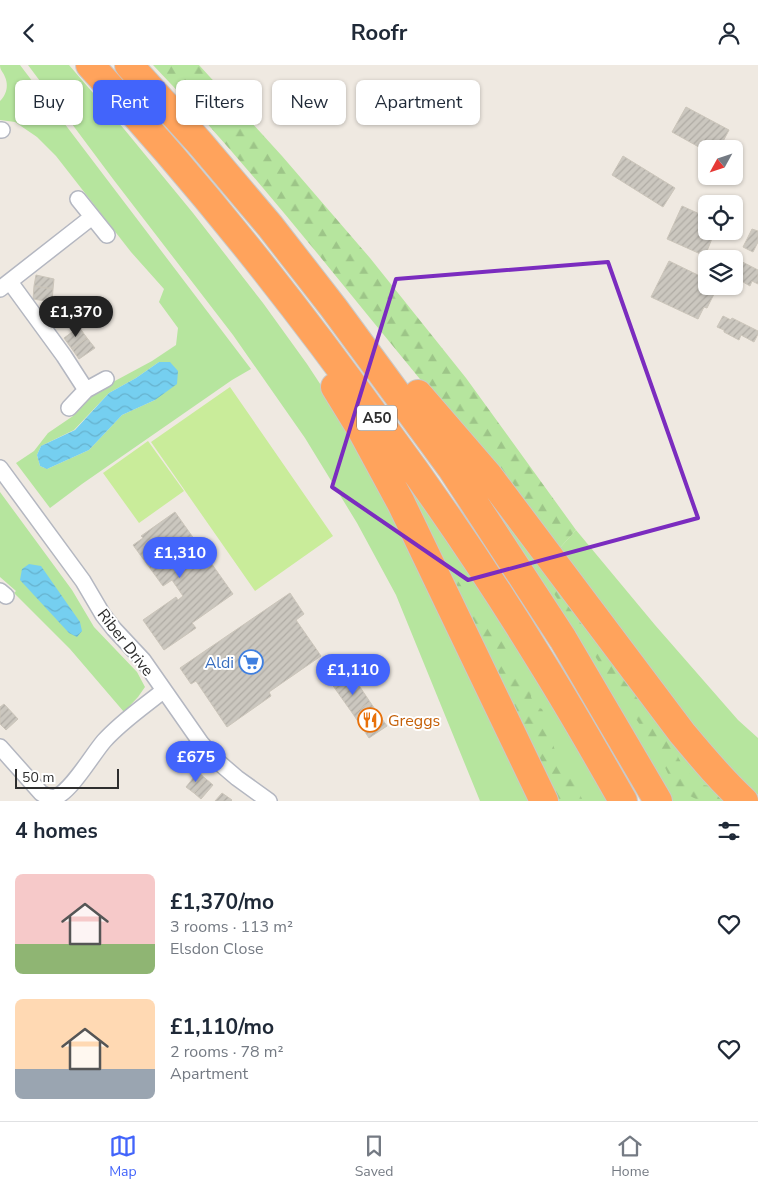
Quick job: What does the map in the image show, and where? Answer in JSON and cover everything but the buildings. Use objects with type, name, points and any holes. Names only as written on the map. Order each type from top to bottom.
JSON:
[{"type":"highway","name":"A50","points":[[90,65],[206,197],[336,360],[429,490],[486,575],[541,661],[623,801]]},
{"type":"highway","name":"A50","points":[[129,65],[199,142],[270,227],[333,307],[452,469],[563,639],[658,801]]},
{"type":"highway","points":[[206,197],[244,258],[337,390],[382,467],[544,801]]},
{"type":"highway","points":[[270,227],[350,312],[429,408],[488,475],[682,733],[723,781],[744,801]]},
{"type":"street","points":[[78,199],[107,235]]},
{"type":"street","points":[[86,390],[64,356],[5,285],[92,217]]},
{"type":"street","points":[[69,408],[86,390],[106,379]]},
{"type":"street","name":"Riber Drive","points":[[0,468],[83,581],[103,615],[143,660],[201,743],[216,760],[237,778],[269,801]]},
{"type":"street","points":[[0,747],[41,793],[48,799],[55,797],[76,779],[104,741],[123,722],[163,691]]},
{"type":"highlighted area","points":[[608,262],[698,518],[468,580],[332,487],[396,279]]},
{"type":"green space","points":[[0,65],[20,65],[31,80],[15,80],[15,122],[0,120],[0,101],[7,87]]},
{"type":"green space","points":[[28,65],[69,65],[82,80],[39,80]]},
{"type":"green space","points":[[153,65],[199,65],[213,80],[176,80],[176,89]]},
{"type":"green space","points":[[83,81],[93,93],[93,125],[121,125],[193,213],[263,303],[330,399],[372,471],[534,801],[480,801],[396,595],[357,523],[305,438],[233,335],[73,125],[83,125]]},
{"type":"green space","points":[[19,125],[66,125],[251,369],[232,380],[50,508],[16,463],[34,451],[48,433],[73,416],[91,397],[176,345],[178,328],[159,302],[164,289],[131,252],[56,156],[37,137]],"holes":[[[159,362],[155,400],[122,415],[89,450],[47,469],[40,466],[37,455],[41,446],[74,430],[109,393]]]},
{"type":"green space","points":[[254,125],[370,258],[466,378],[576,530],[558,550],[291,221],[210,126]]},
{"type":"green space","points":[[230,387],[333,536],[255,591],[151,442]]},
{"type":"green space","points":[[352,403],[417,494],[523,656],[608,801],[551,801]]},
{"type":"green space","points":[[442,436],[731,801],[670,801]]},
{"type":"green space","points":[[148,441],[184,491],[139,523],[103,473]]},
{"type":"green space","points":[[0,492],[72,590],[94,627],[137,672],[145,687],[124,712],[70,649],[14,593],[16,591],[0,577]]},
{"type":"green space","points":[[576,530],[655,625],[738,720],[758,738],[758,795],[693,726],[558,550]]},
{"type":"green space","points":[[533,554],[669,734],[686,771],[702,785],[710,786],[725,801],[698,801],[688,795],[678,795],[662,761],[648,744],[642,728],[530,557]]},
{"type":"green space","points":[[448,566],[474,608],[498,633],[505,645],[511,670],[532,690],[531,697],[535,706],[542,709],[557,756],[573,780],[583,801],[554,801],[446,570]]},
{"type":"water","points":[[159,362],[170,362],[178,371],[177,384],[155,400],[122,415],[89,450],[47,469],[40,466],[37,455],[41,446],[75,430],[109,393]]},
{"type":"water","points":[[29,564],[41,566],[80,622],[82,631],[77,637],[69,633],[20,580],[22,569]]},
{"type":"place","name":"Aldi","points":[[251,662]]},
{"type":"place","name":"Greggs","points":[[370,720]]}]
